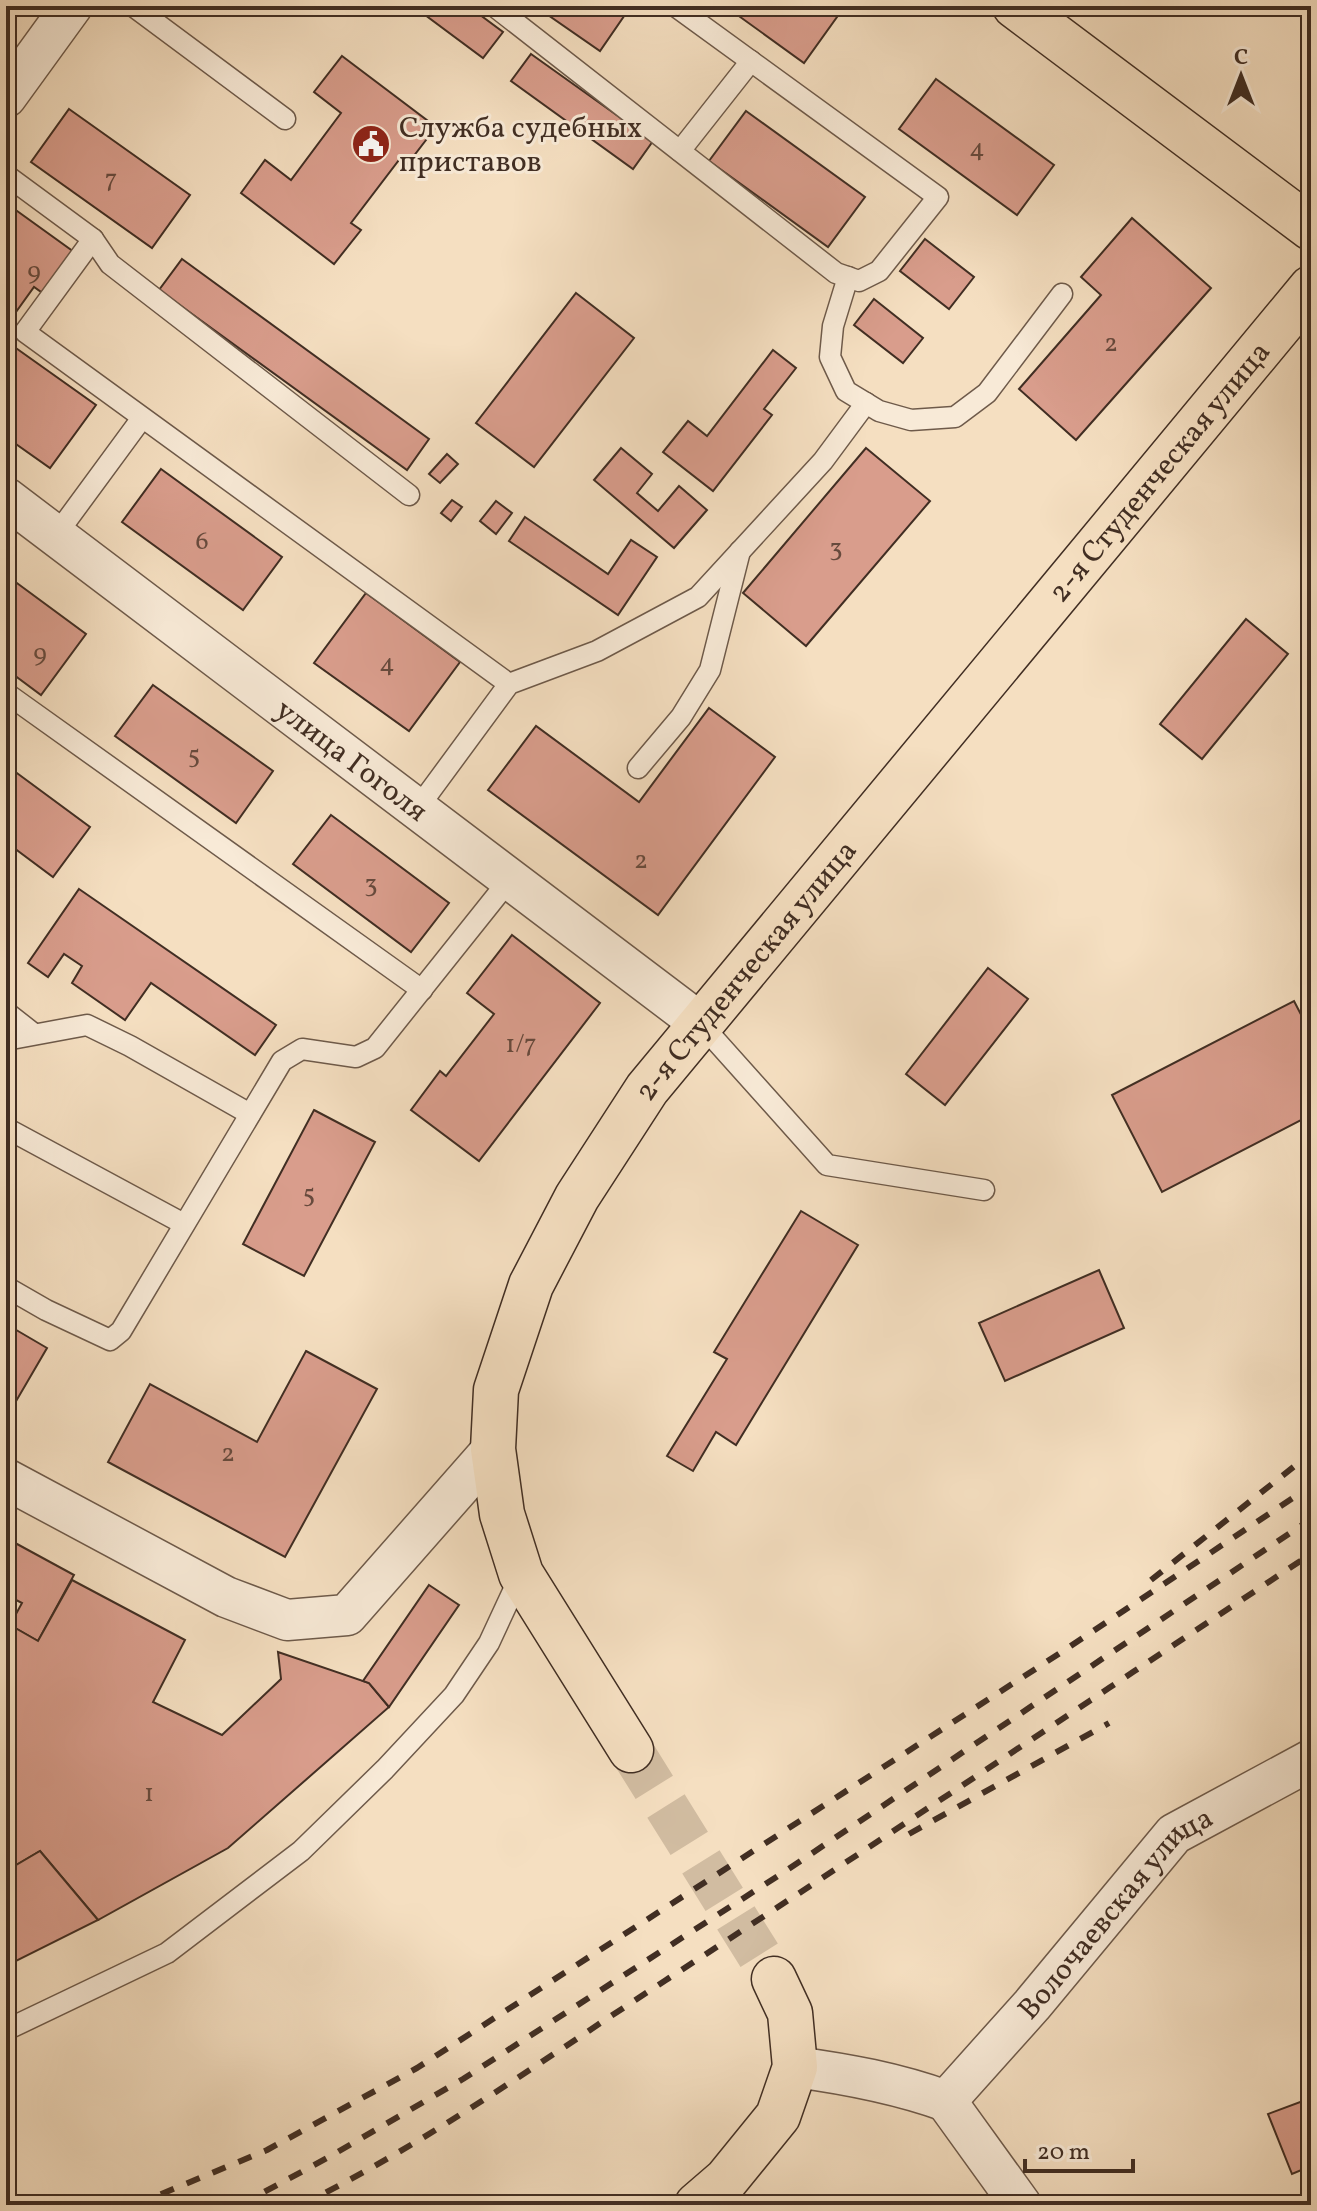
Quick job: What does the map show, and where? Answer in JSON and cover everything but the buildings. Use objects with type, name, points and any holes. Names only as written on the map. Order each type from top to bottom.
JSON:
[{"type":"main road","points":[[1015,6],[1311,228]]},
{"type":"main road","name":"2-я Студенческая улица","points":[[631,1750],[521,1574],[502,1514],[493,1449],[496,1390],[531,1285],[577,1197],[647,1089],[1311,288]]},
{"type":"main road","points":[[697,2205],[726,2180],[778,2116],[795,2067],[790,2013],[774,1979]]},
{"type":"street","points":[[6,97],[72,6]]},
{"type":"street","name":"улица Гоголя","points":[[6,498],[700,1023]]},
{"type":"street","points":[[6,1479],[226,1597],[287,1620],[347,1615],[493,1449]]},
{"type":"street","name":"Волочаевская улица","points":[[946,2101],[1032,2005],[1174,1834],[1311,1760]]},
{"type":"street","points":[[795,2067],[865,2078],[946,2101],[1021,2205]]},
{"type":"lane","points":[[133,6],[285,119]]},
{"type":"lane","points":[[494,6],[836,273],[859,281],[879,271],[938,197],[675,6]]},
{"type":"lane","points":[[680,151],[751,61]]},
{"type":"lane","points":[[6,175],[93,239],[110,264],[409,495]]},
{"type":"lane","points":[[93,239],[25,332],[509,684]]},
{"type":"lane","points":[[848,277],[833,326],[830,357],[846,391],[879,411],[911,420],[955,417],[987,393],[1062,294]]},
{"type":"lane","points":[[417,809],[509,684],[597,651],[698,597],[823,461],[866,403]]},
{"type":"lane","points":[[56,535],[142,418]]},
{"type":"lane","points":[[638,768],[681,717],[710,670],[740,551]]},
{"type":"lane","points":[[6,693],[422,990]]},
{"type":"lane","points":[[6,1287],[110,1340],[121,1331],[282,1061],[302,1049],[356,1057],[375,1048],[510,879]]},
{"type":"lane","points":[[6,1012],[34,1034]]},
{"type":"lane","points":[[700,1023],[827,1165],[984,1190]]},
{"type":"lane","points":[[6,1040],[87,1025],[250,1114]]},
{"type":"lane","points":[[6,1128],[184,1224]]},
{"type":"lane","points":[[6,2030],[167,1953],[301,1851],[385,1769],[454,1695],[489,1643],[521,1574]]},
{"type":"tunnel","points":[[631,1750],[774,1979]]},
{"type":"railway","points":[[1151,1580],[1311,1453]]},
{"type":"railway","points":[[135,2205],[267,2150],[417,2068],[1057,1655],[1311,1486]]},
{"type":"railway","points":[[240,2205],[463,2079],[784,1872],[1311,1519]]},
{"type":"railway","points":[[301,2205],[395,2154],[487,2098],[1311,1554]]},
{"type":"railway","points":[[909,1834],[1109,1723]]},
{"type":"place","name":"Служба судебных приставов","points":[[371,144]]}]
